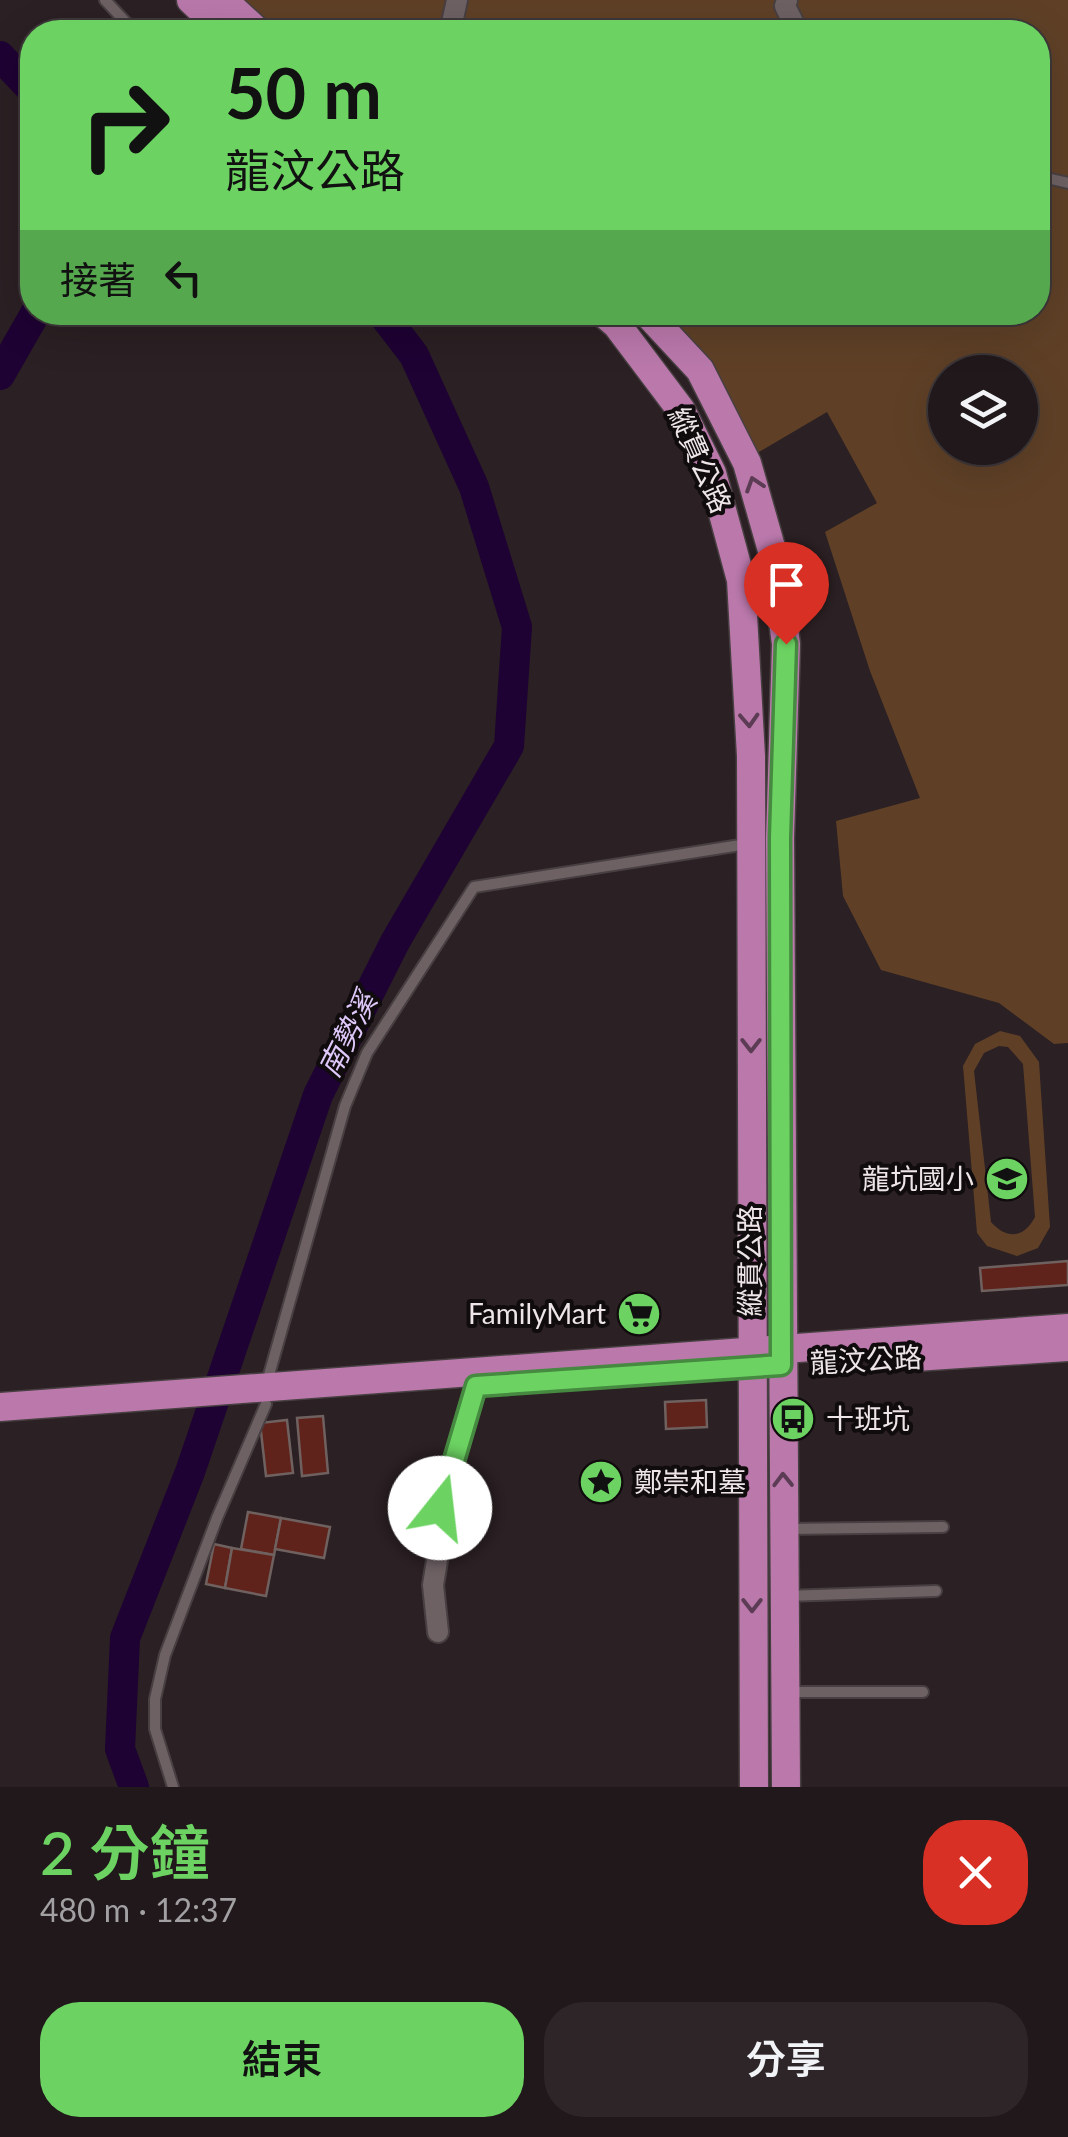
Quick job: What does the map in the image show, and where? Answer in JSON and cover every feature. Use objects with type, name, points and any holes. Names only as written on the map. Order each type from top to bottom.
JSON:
[{"type":"main road","points":[[191,0],[212,20]]},
{"type":"main road","points":[[222,0],[244,20]]},
{"type":"main road","name":"縱貫公路","points":[[616,325],[681,410],[712,473],[733,540],[745,625],[751,843],[754,1787]]},
{"type":"main road","name":"縱貫公路","points":[[658,325],[700,370],[747,463],[772,546],[786,644],[780,838],[786,1787]]},
{"type":"main road","name":"龍汶公路","points":[[256,1396],[750,1359],[1068,1328]]},
{"type":"main road","name":"龍汶公路","points":[[781,1356],[1068,1347]]},
{"type":"main road","name":"龍汶公路","points":[[256,1396],[476,1386],[531,1373]]},
{"type":"main road","points":[[0,1407],[141,1404],[256,1396]]},
{"type":"main road","points":[[0,1423],[141,1404]]},
{"type":"street","points":[[438,1632],[433,1585],[442,1530],[440,1508],[476,1386]]},
{"type":"lane","points":[[105,0],[124,20]]},
{"type":"lane","points":[[173,1787],[154,1729],[158,1684],[217,1518],[352,1089],[367,1054],[474,887],[780,838]]},
{"type":"lane","points":[[784,1529],[943,1526]]},
{"type":"lane","points":[[784,1596],[936,1591]]},
{"type":"lane","points":[[752,1693],[924,1692]]},
{"type":"shaded area","points":[[222,0],[1068,0],[1068,1043],[1054,1044],[999,1003],[881,970],[843,896],[836,821],[920,798],[870,671],[825,532],[877,503],[827,412],[747,459],[676,348],[652,325],[1050,325],[1050,20],[248,20]]},
{"type":"shaded area","points":[[1000,1031],[1020,1036],[1039,1062],[1050,1227],[1038,1248],[1017,1256],[987,1246],[977,1233],[963,1066],[975,1044]],"holes":[[[999,1046],[1008,1047],[1023,1064],[1035,1217],[1026,1229],[1015,1234],[1003,1232],[991,1222],[974,1071],[984,1053]]]},
{"type":"building","points":[[1068,1261],[1068,1285],[982,1291],[980,1268]]},
{"type":"building","points":[[706,1400],[707,1427],[666,1429],[665,1402]]},
{"type":"building","points":[[323,1416],[328,1473],[302,1476],[297,1418]]},
{"type":"building","points":[[287,1420],[293,1473],[266,1476],[260,1423]]},
{"type":"building","points":[[248,1512],[281,1518],[274,1555],[241,1549]]},
{"type":"building","points":[[281,1518],[330,1527],[324,1558],[275,1549]]},
{"type":"building","points":[[214,1544],[232,1548],[225,1588],[206,1584]]},
{"type":"building","points":[[232,1548],[274,1555],[266,1596],[225,1588]]},
{"type":"waterway","points":[[0,56],[20,77]]},
{"type":"waterway","name":"南勢溪","points":[[0,375],[29,325]]},
{"type":"waterway","name":"南勢溪","points":[[134,1787],[120,1749],[125,1638],[190,1472],[318,1095],[395,942],[509,746],[517,627],[474,487],[414,355],[391,325]]},
{"type":"place","name":"龍坑國小","points":[[1007,1179]]},
{"type":"place","name":"FamilyMart","points":[[639,1314]]},
{"type":"place","name":"十班坑","points":[[793,1419]]},
{"type":"place","name":"鄭崇和墓","points":[[601,1482]]},
{"type":"route","points":[[440,1508],[476,1386],[781,1365],[780,838],[786,644]]}]
